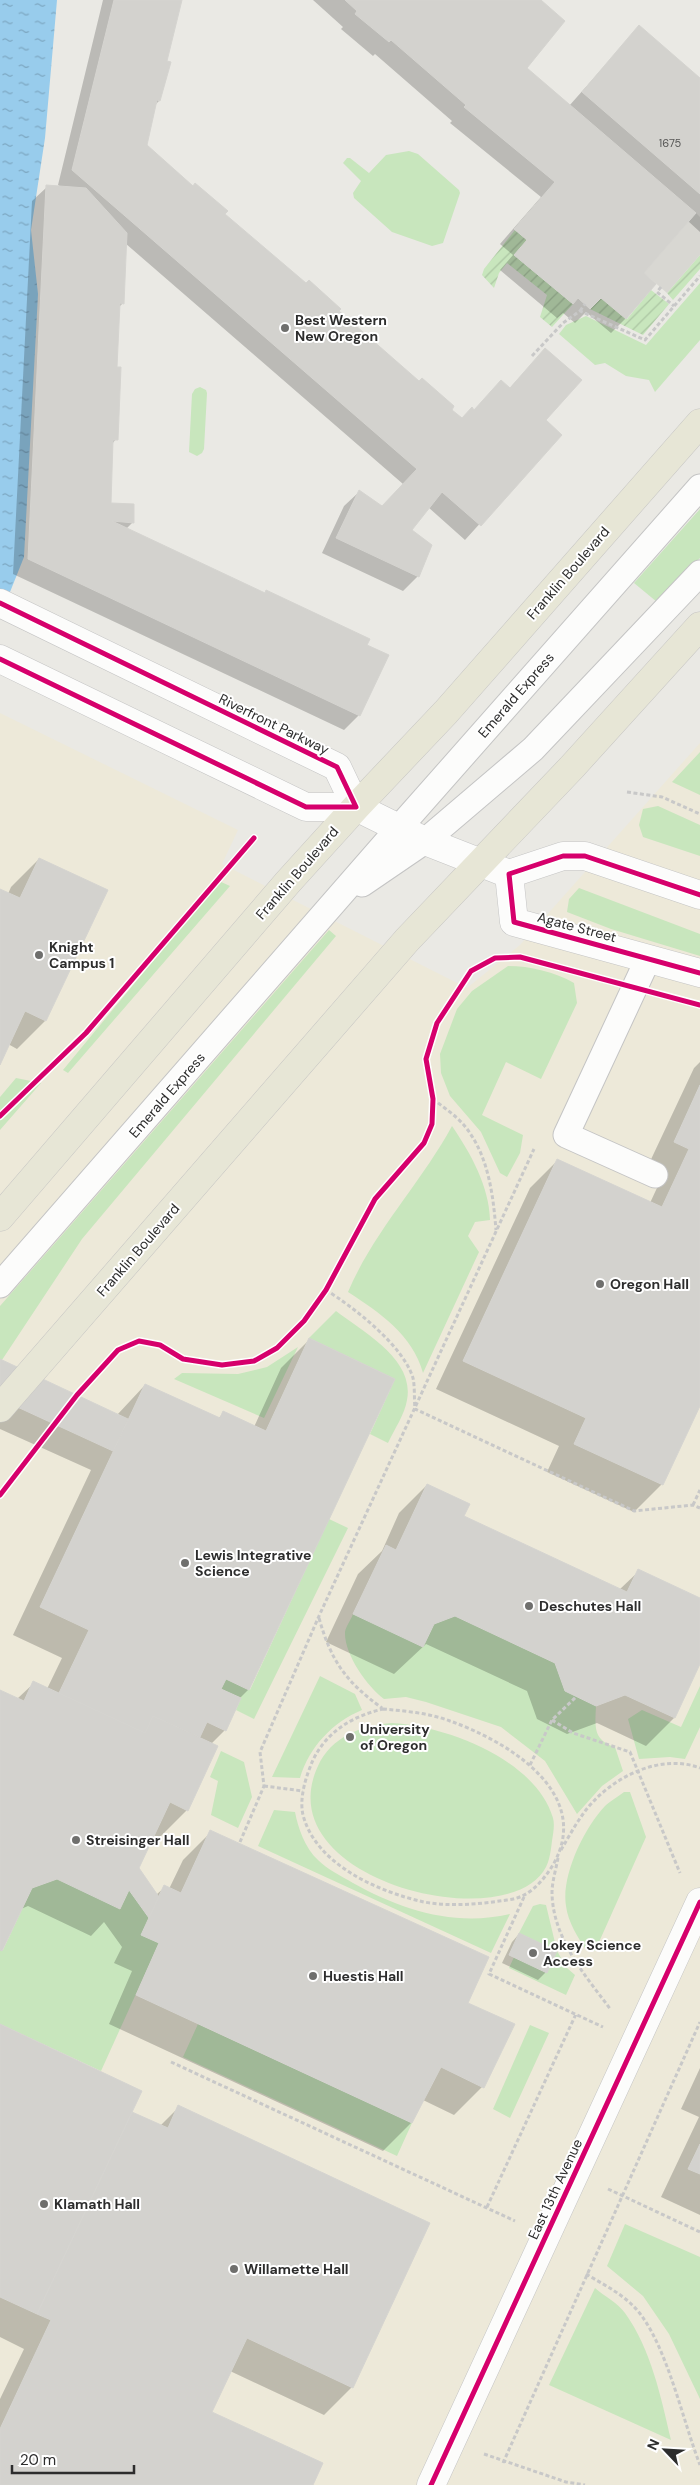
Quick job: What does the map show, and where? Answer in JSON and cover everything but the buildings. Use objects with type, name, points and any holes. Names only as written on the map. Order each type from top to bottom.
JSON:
[{"type":"main road","name":"Franklin Boulevard","points":[[0,1217],[356,807],[446,712],[700,423]]},
{"type":"main road","name":"Franklin Boulevard","points":[[0,1408],[401,948],[479,862],[572,767],[700,626]]},
{"type":"street","name":"Riverfront Parkway","points":[[1,604],[337,767],[356,807]]},
{"type":"street","points":[[0,658],[306,808],[356,807],[425,841],[509,874],[563,856],[585,856],[700,895]]},
{"type":"street","name":"Agate Street","points":[[509,874],[514,922],[700,973]]},
{"type":"street","name":"East 13th Avenue","points":[[431,2485],[698,1906]]},
{"type":"lane","name":"Emerald Express","points":[[0,1286],[398,829],[700,487]]},
{"type":"lane","name":"Emerald Express","points":[[333,904],[425,841],[534,749],[700,573]]},
{"type":"lane","points":[[648,959],[566,1135],[655,1175]]},
{"type":"path","points":[[580,311],[644,340],[700,276]]},
{"type":"path","points":[[661,288],[657,292],[674,306]]},
{"type":"path","points":[[532,356],[563,323],[580,311],[585,304]]},
{"type":"path","points":[[627,792],[662,797],[700,814]]},
{"type":"path","points":[[0,1495],[77,1394],[118,1350],[138,1341],[160,1345],[183,1359],[222,1365],[254,1361],[278,1348],[304,1321],[326,1290],[375,1199],[424,1142],[432,1124],[433,1099],[426,1059],[437,1023],[472,971],[495,958],[512,957]]},
{"type":"path","points":[[433,1099],[463,1123],[477,1145],[493,1197],[496,1232]]},
{"type":"path","points":[[240,1842],[264,1786],[260,1752],[319,1616],[535,1146]]},
{"type":"path","points":[[326,1290],[350,1306],[381,1333],[405,1363],[413,1378],[415,1409]]},
{"type":"path","points":[[415,1409],[634,1511],[693,1505],[700,1508]]},
{"type":"path","points":[[693,1505],[700,1490]]},
{"type":"path","points":[[319,1616],[328,1647],[339,1667],[366,1696],[383,1709]]},
{"type":"path","points":[[530,1765],[552,1720],[576,1697]]},
{"type":"path","points":[[524,1896],[485,1903],[426,1902],[396,1894],[368,1882],[326,1854],[310,1832],[303,1814],[303,1791],[308,1771],[318,1750],[346,1722],[364,1713],[383,1709],[414,1712],[448,1720],[481,1733],[530,1765],[550,1786],[560,1804],[564,1831],[552,1893],[559,1932],[574,1959],[635,2043]]},
{"type":"path","points":[[552,1720],[573,1733],[630,1752],[698,1906]]},
{"type":"path","points":[[487,2207],[576,2014],[489,1974],[524,1896],[543,1880],[583,1813],[606,1789],[637,1771],[667,1764],[700,1768]]},
{"type":"path","points":[[264,1786],[303,1791]]},
{"type":"path","points":[[504,2463],[586,2274],[700,2022]]},
{"type":"path","points":[[171,2062],[546,2235]]},
{"type":"path","points":[[574,2174],[700,2232]]},
{"type":"path","points":[[586,2274],[624,2297],[641,2315],[660,2350],[700,2465]]},
{"type":"path","points":[[451,2440],[504,2463],[566,2484],[585,2485]]},
{"type":"shaded area","points":[[696,213],[700,217],[700,255],[667,293],[644,273]]},
{"type":"shaded area","name":"University of Oregon","points":[[0,713],[238,830],[222,864],[467,988],[520,945],[700,743],[700,2485],[0,2485]]},
{"type":"green space","points":[[409,151],[418,154],[459,190],[460,193],[443,243],[432,246],[392,232],[354,198],[353,193],[361,181],[343,163],[347,158],[350,158],[369,173],[386,155]]},
{"type":"green space","points":[[515,230],[527,240],[515,255],[573,304],[552,327],[540,317],[547,295],[507,263],[499,273],[494,288],[482,275],[484,269]]},
{"type":"green space","points":[[700,255],[700,269],[673,300],[667,293]]},
{"type":"green space","points":[[700,283],[700,340],[655,392],[649,380],[626,376],[605,363],[595,365],[559,334],[566,325],[586,316],[646,345]]},
{"type":"green space","points":[[651,290],[669,304],[643,335],[590,309],[601,298],[627,319]]},
{"type":"green space","points":[[200,387],[206,390],[207,393],[204,449],[197,456],[189,452],[192,394],[195,389]]},
{"type":"green space","points":[[700,509],[700,558],[657,602],[634,583]]},
{"type":"green space","points":[[700,752],[700,795],[672,782]]},
{"type":"green space","points":[[658,806],[700,825],[700,856],[643,837],[639,825],[643,809]]},
{"type":"green space","points":[[219,881],[230,886],[68,1073],[63,1070]]},
{"type":"green space","points":[[579,888],[700,934],[700,956],[611,929],[567,912],[569,899]]},
{"type":"green space","points":[[329,930],[336,936],[82,1239],[0,1363],[0,1306]]},
{"type":"green space","points":[[508,966],[542,970],[574,983],[577,1003],[541,1079],[506,1062],[482,1115],[523,1135],[520,1153],[507,1177],[500,1173],[481,1132],[450,1096],[441,1073],[440,1054],[457,1009],[472,991]]},
{"type":"green space","points":[[16,1078],[41,1083],[0,1130],[0,1097]]},
{"type":"green space","points":[[452,1126],[466,1148],[483,1183],[490,1220],[475,1222],[468,1236],[479,1252],[423,1373],[418,1359],[403,1336],[383,1316],[348,1292],[371,1248],[440,1147]]},
{"type":"green space","points":[[336,1311],[385,1348],[403,1372],[407,1385],[406,1405],[388,1443],[370,1434],[395,1379],[309,1338]]},
{"type":"green space","points":[[298,1347],[264,1418],[174,1379],[182,1373],[238,1374],[267,1367]]},
{"type":"green space","points":[[329,1519],[348,1528],[254,1719],[236,1710],[241,1698],[221,1689],[226,1679],[250,1690]]},
{"type":"green space","points":[[353,1614],[434,1624],[455,1616],[555,1663],[565,1691],[596,1706],[595,1720],[597,1732],[603,1741],[615,1747],[623,1771],[602,1786],[577,1814],[545,1761],[501,1727],[426,1702],[406,1697],[384,1699],[377,1693],[364,1678],[348,1650],[345,1632]]},
{"type":"green space","points":[[320,1676],[355,1694],[362,1710],[341,1721],[323,1737],[309,1756],[300,1778],[272,1777]]},
{"type":"green space","points":[[700,1686],[700,1727],[685,1759],[670,1757],[639,1759],[628,1719],[642,1710],[681,1727]]},
{"type":"green space","points":[[392,1723],[438,1731],[463,1739],[509,1763],[528,1779],[543,1797],[554,1821],[554,1830],[546,1867],[523,1888],[487,1898],[444,1897],[398,1886],[357,1867],[326,1840],[311,1806],[318,1766],[331,1747],[349,1734],[370,1726]]},
{"type":"green space","points":[[221,1751],[244,1762],[252,1797],[238,1828],[211,1815],[218,1781],[210,1777]]},
{"type":"green space","points":[[624,1792],[630,1792],[646,1837],[595,1951],[587,1951],[574,1930],[567,1912],[565,1894],[567,1881],[576,1853],[589,1827],[609,1802]]},
{"type":"green space","points":[[274,1810],[295,1812],[300,1831],[313,1855],[334,1872],[371,1893],[429,1914],[449,1917],[489,1918],[510,1914],[491,1953],[258,1846]]},
{"type":"green space","points":[[57,1879],[129,1890],[149,1918],[142,1935],[159,1943],[101,2071],[0,2024],[0,1950],[3,1950],[32,1888]]},
{"type":"green space","points":[[546,1905],[557,1951],[567,1968],[575,1975],[566,1995],[509,1968],[514,1957],[519,1933],[533,1906]]},
{"type":"green space","points":[[198,2024],[412,2123],[397,2156],[183,2057]]},
{"type":"green space","points":[[530,2025],[549,2033],[510,2118],[493,2109]]},
{"type":"green space","points":[[625,2224],[700,2257],[700,2399],[669,2334],[643,2296],[607,2266]]},
{"type":"green space","points":[[595,2288],[622,2309],[642,2342],[654,2374],[671,2440],[549,2385]]},
{"type":"water","points":[[0,0],[57,0],[45,138],[31,230],[38,294],[24,557],[0,617]]},
{"type":"cycle path","points":[[0,603],[337,767],[356,807],[306,807],[0,659]]},
{"type":"cycle path","points":[[0,1116],[86,1033],[254,838]]},
{"type":"cycle path","points":[[700,895],[585,856],[563,856],[509,874],[514,922],[700,973]]},
{"type":"cycle path","points":[[0,1495],[77,1395],[118,1350],[139,1341],[160,1345],[183,1359],[222,1365],[254,1361],[277,1348],[304,1321],[326,1290],[375,1199],[424,1143],[432,1124],[433,1099],[426,1059],[437,1023],[471,971],[495,958],[520,957],[700,1005]]},
{"type":"cycle path","points":[[431,2485],[700,1902]]},
{"type":"place","name":"Best Western New Oregon","points":[[285,328]]},
{"type":"place","name":"Knight Campus 1","points":[[39,955]]},
{"type":"place","name":"Oregon Hall","points":[[600,1284]]},
{"type":"place","name":"Lewis Integrative Science","points":[[185,1563]]},
{"type":"place","name":"Deschutes Hall","points":[[529,1606]]},
{"type":"place","name":"University of Oregon","points":[[350,1737]]},
{"type":"place","name":"Streisinger Hall","points":[[76,1840]]},
{"type":"place","name":"Lokey Science Access","points":[[533,1953]]},
{"type":"place","name":"Huestis Hall","points":[[313,1976]]},
{"type":"place","name":"Klamath Hall","points":[[44,2204]]},
{"type":"place","name":"Willamette Hall","points":[[234,2269]]}]
